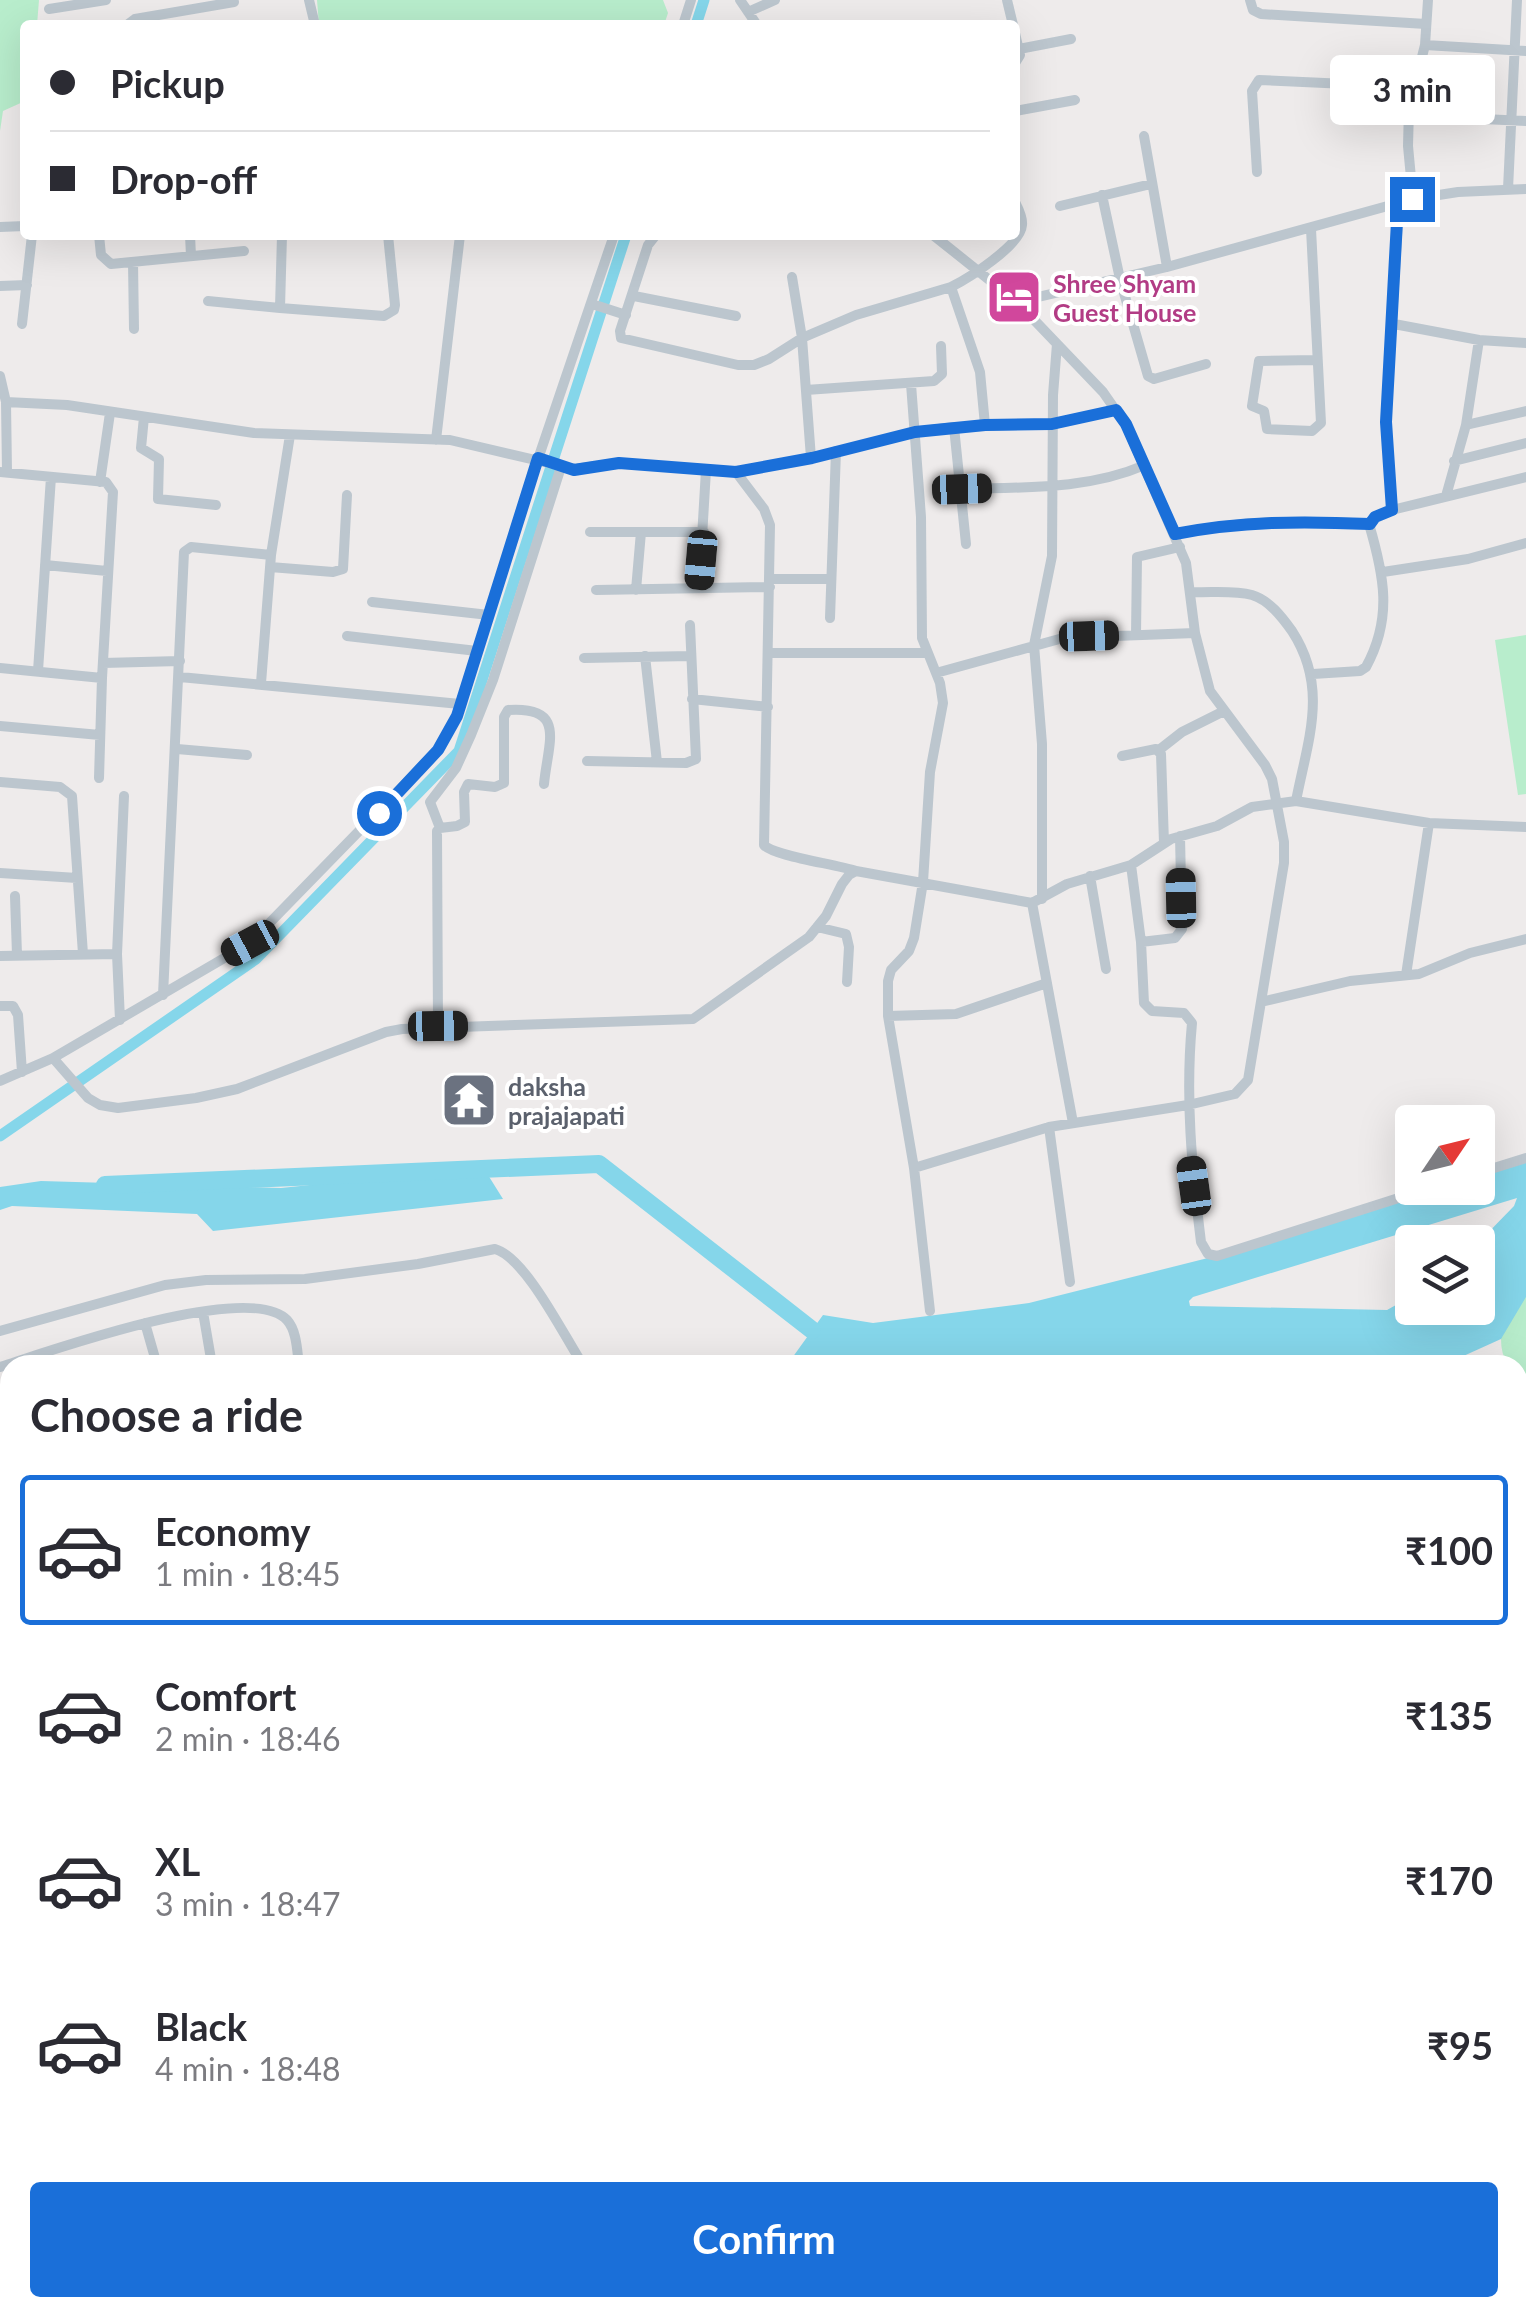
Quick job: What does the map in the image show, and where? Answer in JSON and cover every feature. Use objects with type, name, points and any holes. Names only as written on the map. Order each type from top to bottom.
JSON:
[{"type":"street","points":[[49,10],[106,0]]},
{"type":"street","points":[[740,0],[754,20]]},
{"type":"street","points":[[748,12],[775,0]]},
{"type":"street","points":[[1250,0],[1253,10],[1261,14],[1426,24]]},
{"type":"street","points":[[1412,199],[1408,146],[1412,87],[1425,45],[1428,0]]},
{"type":"street","points":[[1508,189],[1521,51],[1517,0]]},
{"type":"street","points":[[134,20],[238,1]]},
{"type":"street","points":[[1020,50],[1071,39]]},
{"type":"street","points":[[1425,45],[1521,51]]},
{"type":"street","points":[[1257,172],[1252,91],[1259,80],[1412,87]]},
{"type":"street","points":[[1020,110],[1075,100]]},
{"type":"street","points":[[1461,118],[1526,121]]},
{"type":"street","points":[[1144,136],[1167,267]]},
{"type":"street","points":[[1060,206],[1151,184]]},
{"type":"street","points":[[1017,302],[1167,267],[1412,199],[1526,189]]},
{"type":"street","points":[[1102,195],[1120,279],[1148,376],[1154,379],[1206,364]]},
{"type":"street","points":[[1392,510],[1386,422],[1398,203]]},
{"type":"street","points":[[1311,229],[1321,423],[1318,428],[1267,430],[1264,412],[1252,406],[1259,361],[1316,360]]},
{"type":"street","points":[[22,324],[32,240]]},
{"type":"street","points":[[100,240],[105,261],[133,262],[244,251]]},
{"type":"street","points":[[190,240],[191,256]]},
{"type":"street","points":[[280,308],[282,240]]},
{"type":"street","points":[[208,301],[384,316],[395,305],[388,240]]},
{"type":"street","points":[[436,440],[459,240]]},
{"type":"street","points":[[0,1082],[57,1062],[250,943],[438,750],[460,704],[540,459],[596,306],[613,240]]},
{"type":"street","points":[[652,240],[634,296],[620,313],[620,334],[625,340],[738,365],[754,365],[802,338],[882,306],[951,287],[1014,240]]},
{"type":"street","points":[[914,1168],[1049,1127],[1188,1106],[1244,1088],[1284,863],[1277,804],[1265,765],[1210,690],[1180,547],[1116,410],[1017,302],[939,240]]},
{"type":"street","points":[[133,262],[134,330]]},
{"type":"street","points":[[792,276],[802,338],[812,458]]},
{"type":"street","points":[[0,286],[27,285]]},
{"type":"street","points":[[951,287],[980,372],[985,425]]},
{"type":"street","points":[[634,296],[736,316]]},
{"type":"street","points":[[596,306],[620,313]]},
{"type":"street","points":[[1394,324],[1480,340],[1526,343]]},
{"type":"street","points":[[1446,496],[1466,425],[1480,340]]},
{"type":"street","points":[[1057,344],[1052,424],[1052,556],[1034,645],[1042,744],[1037,901],[1047,983],[1074,1123]]},
{"type":"street","points":[[806,390],[938,379],[942,374],[940,346]]},
{"type":"street","points":[[0,376],[6,402],[4,472],[100,482],[110,485],[113,492],[98,778]]},
{"type":"street","points":[[912,384],[922,638],[943,702],[930,772],[923,882],[912,945],[888,975],[888,1016],[914,1168],[930,1311]]},
{"type":"street","points":[[6,402],[290,435],[436,440],[540,459],[574,470],[631,464],[736,472],[915,432],[1052,424],[1116,410]]},
{"type":"street","points":[[1466,425],[1526,412]]},
{"type":"street","points":[[100,482],[110,414]]},
{"type":"street","points":[[144,417],[141,448],[159,459],[158,499],[216,505]]},
{"type":"street","points":[[954,427],[966,544]]},
{"type":"street","points":[[261,683],[270,561],[290,435]]},
{"type":"street","points":[[1454,461],[1526,443]]},
{"type":"street","points":[[830,618],[836,451]]},
{"type":"street","points":[[962,489],[1053,486],[1106,479],[1145,465]]},
{"type":"street","points":[[438,1026],[436,837],[440,828],[430,802],[456,768],[478,716],[561,467]]},
{"type":"street","points":[[699,588],[706,470]]},
{"type":"street","points":[[736,472],[768,517],[770,653],[764,846],[776,854],[1037,901],[1090,876],[1131,866],[1164,843],[1217,826],[1252,807],[1296,801],[1429,822],[1526,827]]},
{"type":"street","points":[[38,671],[50,477]]},
{"type":"street","points":[[1370,524],[1375,517],[1392,510],[1526,477]]},
{"type":"street","points":[[163,995],[182,576],[187,548],[333,572],[344,569],[348,495]]},
{"type":"street","points":[[1175,534],[1224,524],[1279,520],[1370,524]]},
{"type":"street","points":[[1313,674],[1366,668],[1384,610],[1383,572],[1370,524]]},
{"type":"street","points":[[590,532],[704,532]]},
{"type":"street","points":[[636,590],[640,532]]},
{"type":"street","points":[[1383,572],[1468,559],[1526,543]]},
{"type":"street","points":[[1136,635],[1137,557],[1180,547]]},
{"type":"street","points":[[44,565],[108,571]]},
{"type":"street","points":[[596,590],[831,579]]},
{"type":"street","points":[[1191,592],[1257,596],[1284,620],[1304,649],[1313,674],[1314,706],[1296,801]]},
{"type":"street","points":[[372,602],[488,615]]},
{"type":"street","points":[[587,761],[686,764],[696,759],[690,625]]},
{"type":"street","points":[[936,673],[1063,638],[1195,633]]},
{"type":"street","points":[[347,636],[478,650]]},
{"type":"street","points":[[770,653],[926,653]]},
{"type":"street","points":[[644,656],[657,762]]},
{"type":"street","points":[[584,658],[691,656]]},
{"type":"street","points":[[103,663],[180,661]]},
{"type":"street","points":[[0,668],[102,678]]},
{"type":"street","points":[[180,677],[460,704]]},
{"type":"street","points":[[692,699],[768,707]]},
{"type":"street","points":[[440,828],[464,822],[464,792],[468,784],[495,787],[504,782],[504,717],[508,710],[540,712],[547,719],[550,733],[544,784]]},
{"type":"street","points":[[1122,756],[1159,750],[1182,732],[1224,712]]},
{"type":"street","points":[[0,726],[100,735]]},
{"type":"street","points":[[176,749],[248,755]]},
{"type":"street","points":[[1159,750],[1164,843]]},
{"type":"street","points":[[0,782],[68,790],[74,803],[83,954]]},
{"type":"street","points":[[120,1020],[117,954],[124,796]]},
{"type":"street","points":[[1406,974],[1429,822]]},
{"type":"street","points":[[1141,942],[1176,938],[1182,929],[1180,836]]},
{"type":"street","points":[[1131,866],[1144,1002],[1152,1011],[1184,1013],[1191,1018],[1188,1106],[1194,1192],[1202,1242],[1208,1254],[1217,1256],[1395,1199]]},
{"type":"street","points":[[57,1062],[77,1087],[100,1105],[118,1108],[214,1095],[386,1032],[438,1026],[692,1019],[797,946],[818,927],[842,884],[856,871]]},
{"type":"street","points":[[0,873],[76,878]]},
{"type":"street","points":[[1090,876],[1106,970]]},
{"type":"street","points":[[15,896],[17,955]]},
{"type":"street","points":[[818,927],[846,934],[847,982]]},
{"type":"street","points":[[1262,1002],[1350,981],[1434,970],[1470,953],[1526,939]]},
{"type":"street","points":[[0,956],[117,954]]},
{"type":"street","points":[[888,1016],[956,1014],[1047,983]]},
{"type":"street","points":[[0,1006],[13,1006],[18,1015],[22,1072]]},
{"type":"street","points":[[1049,1127],[1070,1282]]},
{"type":"street","points":[[1495,1168],[1526,1158]]},
{"type":"street","points":[[0,1331],[165,1285],[206,1280],[305,1279],[495,1250],[505,1252],[520,1267],[577,1355]]},
{"type":"street","points":[[53,1355],[145,1323],[203,1312],[262,1310],[278,1314],[292,1328],[297,1355]]},
{"type":"street","points":[[203,1312],[210,1355]]},
{"type":"street","points":[[145,1323],[154,1355]]},
{"type":"green space","points":[[0,0],[39,0],[37,20],[20,20],[20,103],[3,111],[0,131]]},
{"type":"green space","points":[[317,0],[663,0],[668,13],[666,20],[319,20]]},
{"type":"green space","points":[[1526,635],[1526,794],[1518,795],[1495,640]]},
{"type":"green space","points":[[1526,1283],[1526,1355],[1504,1355],[1502,1332],[1508,1312]]},
{"type":"water","points":[[1526,1162],[1526,1297],[1501,1339],[1466,1355],[794,1355],[823,1315],[873,1323],[1029,1303],[1204,1259],[1395,1202],[1395,1205],[1494,1205],[1429,1225],[1395,1225],[1395,1235],[1189,1301],[1190,1306],[1387,1310],[1395,1306],[1395,1325],[1495,1325],[1495,1226],[1517,1198],[1495,1205],[1495,1171]]},
{"type":"water","points":[[483,1167],[503,1199],[213,1231],[197,1214],[12,1206],[0,1210],[0,1187],[41,1181],[281,1188]]},
{"type":"waterway","points":[[698,20],[704,0]]},
{"type":"waterway","points":[[0,1136],[256,959],[459,751],[624,240]]},
{"type":"waterway","points":[[105,1185],[599,1164],[812,1330]]},
{"type":"place","name":"Shree Shyam Guest House","points":[[1014,297]]},
{"type":"place","name":"daksha prajajapati","points":[[469,1100]]},
{"type":"route","points":[[379,813],[438,750],[457,716],[538,458],[574,470],[619,463],[736,472],[915,432],[1052,424],[1116,410],[1126,424],[1175,534],[1224,524],[1279,520],[1370,524],[1375,517],[1392,510],[1386,400],[1394,324],[1398,203],[1412,199]]}]
